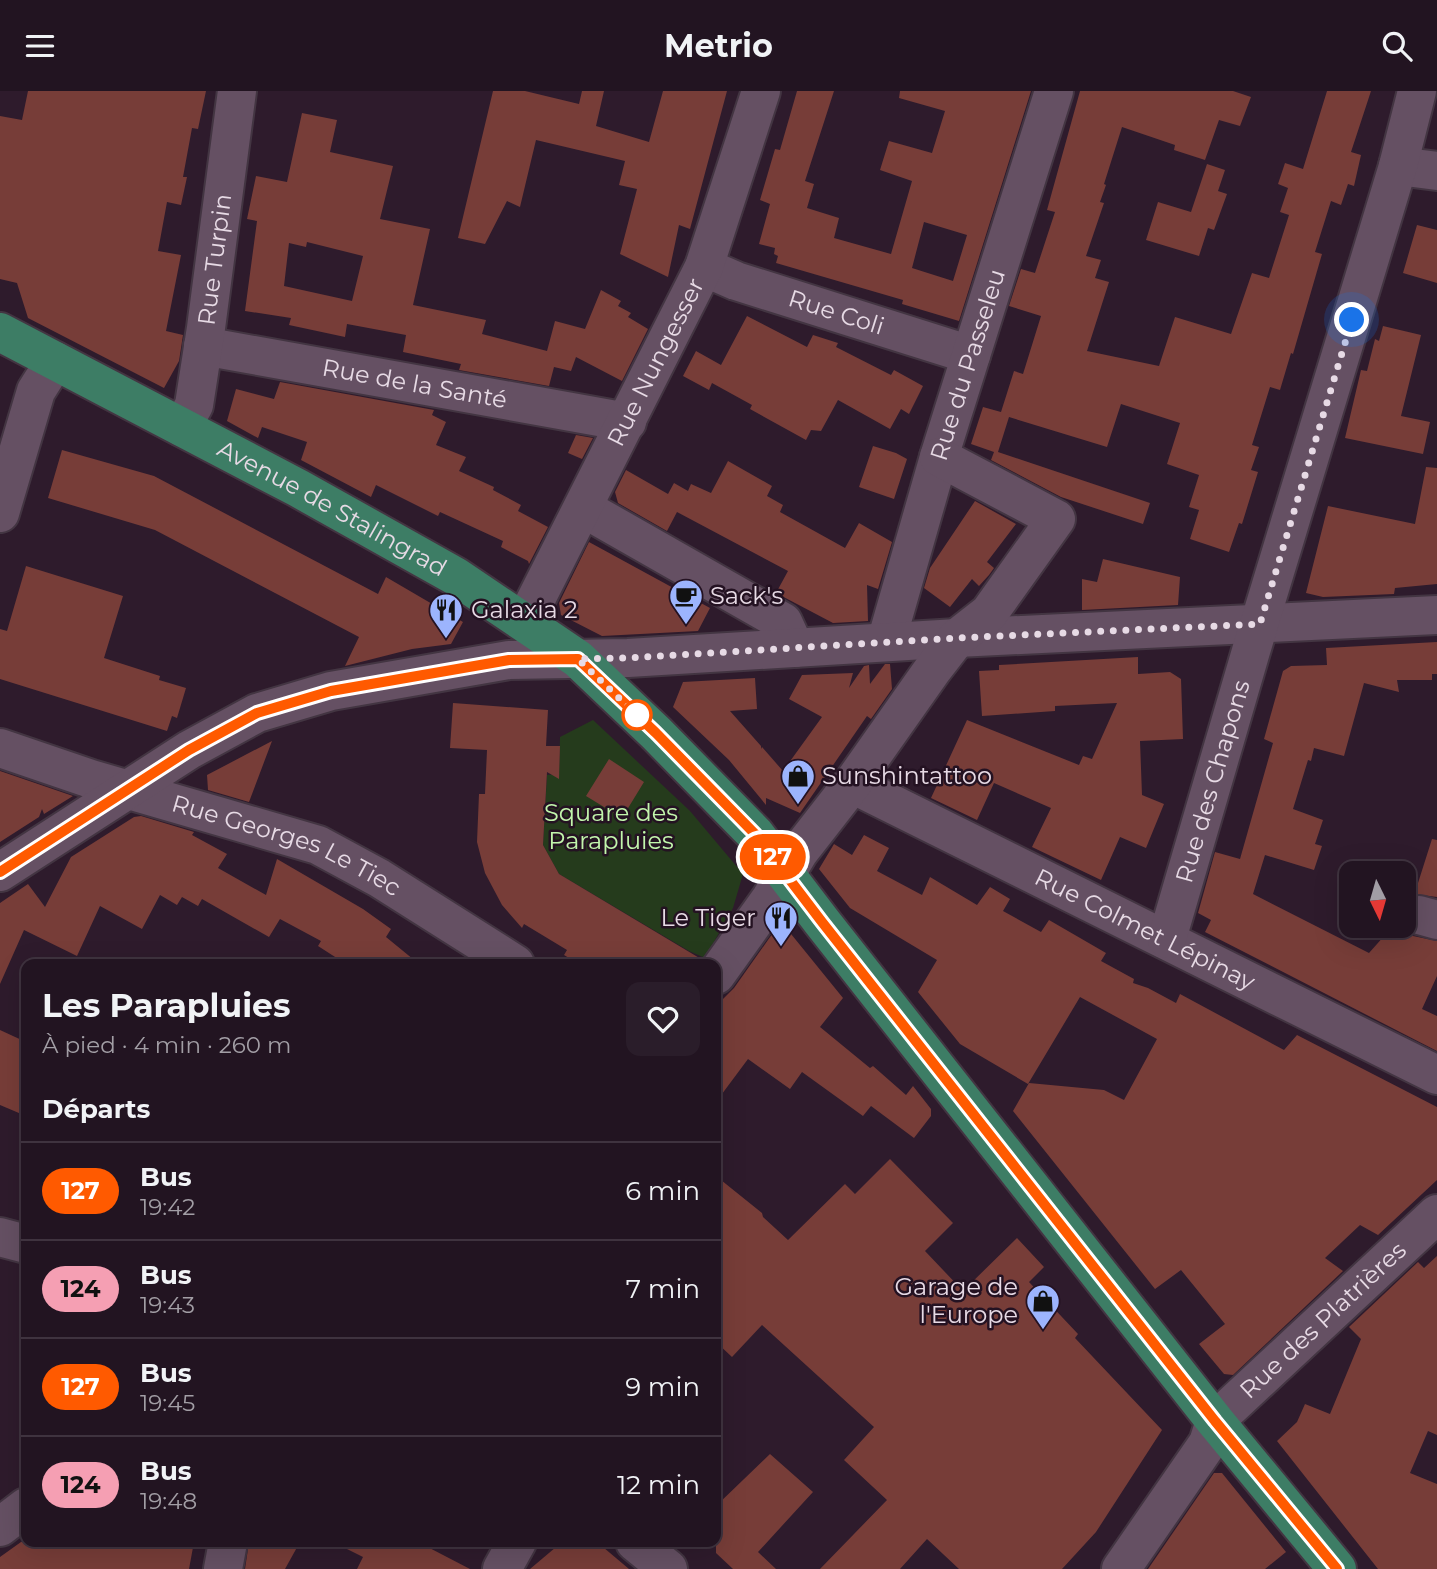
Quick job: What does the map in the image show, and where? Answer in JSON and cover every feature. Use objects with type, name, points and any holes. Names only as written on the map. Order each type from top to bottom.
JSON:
[{"type":"main road","name":"Avenue de Stalingrad","points":[[0,332],[298,488],[454,576],[578,659],[739,817],[1215,1421],[1337,1569]]},
{"type":"street","name":"Rue Turpin","points":[[182,427],[194,405],[204,346],[237,91]]},
{"type":"street","name":"Rue Nungesser","points":[[525,621],[704,267],[761,91]]},
{"type":"street","name":"Rue du Passeleu","points":[[886,642],[939,457],[1054,91]]},
{"type":"street","name":"Rue des Chapons","points":[[1167,939],[1398,166],[1417,91]]},
{"type":"street","points":[[1398,166],[1437,171]]},
{"type":"street","name":"Rue Coli","points":[[704,267],[736,281],[971,355]]},
{"type":"street","name":"Rue de la Santé","points":[[204,346],[627,422]]},
{"type":"street","points":[[0,513],[36,391],[55,361]]},
{"type":"street","points":[[721,968],[771,898],[785,873],[957,638],[989,613],[1056,519],[939,457]]},
{"type":"street","points":[[583,508],[783,622],[795,648]]},
{"type":"street","points":[[0,872],[189,750],[253,704],[509,660],[628,658],[957,638],[1437,615]]},
{"type":"street","name":"Rue Georges Le Tiec","points":[[0,748],[126,789],[318,845],[379,878],[507,959]]},
{"type":"street","name":"Rue Colmet Lépinay","points":[[852,784],[1437,1075]]},
{"type":"street","name":"Rue des Platrières","points":[[1121,1569],[1208,1443],[1215,1421],[1437,1214]]},
{"type":"street","points":[[0,1237],[21,1243]]},
{"type":"street","points":[[0,1527],[21,1511]]},
{"type":"street","points":[[223,1569],[227,1547]]},
{"type":"street","points":[[502,1569],[514,1547]]},
{"type":"street","points":[[641,1547],[668,1569]]},
{"type":"green space","name":"Square des Parapluies","points":[[593,720],[690,811],[743,874],[733,908],[705,958],[559,874],[543,845],[547,775],[559,774],[560,737]]},
{"type":"building","points":[[28,91],[206,91],[198,129],[192,128],[181,205],[167,202],[158,251],[181,255],[166,331],[183,335],[179,361],[164,388],[28,318],[17,283],[0,279],[0,116],[22,120]]},
{"type":"building","points":[[493,91],[525,91],[579,104],[582,91],[604,91],[596,126],[649,142],[663,91],[727,91],[690,229],[679,225],[668,277],[620,254],[637,189],[619,185],[625,161],[536,140],[520,207],[507,201],[485,244],[458,238]]},
{"type":"building","points":[[797,91],[834,91],[805,181],[814,184],[807,208],[839,218],[834,238],[891,254],[912,181],[880,170],[889,141],[932,153],[945,111],[899,98],[900,91],[1031,91],[959,321],[902,304],[903,300],[776,263],[778,256],[774,254],[775,248],[759,244],[770,204],[760,200],[775,149],[780,150]],"holes":[[[924,222],[967,235],[953,281],[912,268]]]},
{"type":"building","points":[[1080,91],[1233,91],[1251,97],[1240,126],[1219,120],[1205,160],[1174,150],[1175,145],[1122,127],[1104,184],[1106,185],[1100,202],[1104,203],[1086,256],[1101,260],[1095,278],[1109,282],[1087,351],[1159,366],[1175,317],[1231,334],[1252,273],[1269,278],[1289,215],[1280,212],[1288,188],[1278,184],[1285,163],[1303,169],[1327,91],[1371,91],[1351,152],[1361,155],[1354,186],[1348,184],[1341,205],[1331,201],[1315,252],[1322,254],[1293,354],[1291,353],[1280,390],[1270,387],[1252,445],[1259,447],[1251,470],[1258,472],[1242,524],[1239,523],[1229,552],[1190,539],[1199,510],[1189,507],[1199,475],[1167,464],[1180,423],[1121,404],[1107,447],[1009,417],[998,452],[1150,503],[1143,524],[1061,497],[991,460],[994,452],[971,444],[983,407],[1001,412],[1014,371],[1023,374],[1041,316],[1009,306],[1021,269],[1035,273],[1055,212],[1047,210]]},
{"type":"building","points":[[302,113],[337,120],[330,152],[393,166],[380,219],[430,229],[413,305],[486,320],[482,334],[547,351],[555,321],[585,329],[601,290],[621,301],[618,306],[631,313],[628,317],[648,329],[622,381],[576,357],[571,371],[554,367],[549,386],[459,370],[461,364],[403,352],[406,335],[347,324],[345,337],[289,325],[291,318],[245,311],[257,221],[247,219],[256,176],[287,182]],"holes":[[[307,242],[363,256],[352,301],[284,286],[289,243],[306,247]]]},
{"type":"building","points":[[1207,164],[1225,170],[1218,191],[1227,194],[1214,230],[1208,228],[1199,256],[1146,240],[1158,202],[1191,212]]},
{"type":"building","points":[[1417,225],[1437,230],[1437,283],[1403,273]]},
{"type":"building","points":[[747,316],[807,347],[813,335],[838,343],[836,347],[891,375],[894,370],[923,386],[909,414],[901,409],[890,429],[838,400],[821,431],[811,430],[806,440],[750,409],[752,405],[712,383],[709,390],[683,376],[696,351],[721,365]]},
{"type":"building","points":[[1383,326],[1421,335],[1401,416],[1430,422],[1423,454],[1345,438],[1361,370],[1367,371],[1375,339],[1379,341]]},
{"type":"building","points":[[280,382],[434,410],[432,415],[446,422],[436,445],[466,457],[459,471],[494,487],[493,490],[521,505],[518,511],[548,527],[529,564],[501,547],[503,541],[440,512],[438,516],[376,485],[371,497],[301,460],[307,442],[262,427],[258,438],[227,421],[236,389],[274,399]]},
{"type":"building","points":[[576,435],[593,438],[582,459],[568,453]]},
{"type":"building","points":[[873,446],[907,459],[894,499],[859,487]]},
{"type":"building","points":[[62,450],[154,476],[378,594],[386,577],[463,622],[451,644],[412,649],[345,666],[359,637],[155,530],[48,498]]},
{"type":"building","points":[[728,461],[772,486],[767,496],[783,505],[780,512],[845,548],[859,523],[892,542],[878,589],[867,585],[868,621],[833,623],[776,593],[788,571],[677,512],[667,531],[618,503],[615,492],[626,470],[668,494],[674,483],[688,491],[691,484],[711,493]]},
{"type":"building","points":[[1426,467],[1437,468],[1437,584],[1395,588],[1394,594],[1323,597],[1306,593],[1328,506],[1415,524]]},
{"type":"building","points":[[975,501],[1016,524],[987,562],[994,568],[989,575],[979,586],[972,579],[950,607],[924,588],[930,568]]},
{"type":"building","points":[[589,542],[710,608],[698,631],[602,636],[561,615],[559,603]]},
{"type":"building","points":[[1103,559],[1180,577],[1178,605],[1082,610],[1082,579],[1097,582]]},
{"type":"building","points":[[26,566],[123,596],[104,658],[160,676],[159,680],[186,688],[177,718],[172,716],[167,731],[0,679],[0,629],[7,631]]},
{"type":"building","points":[[1437,642],[1437,674],[1432,674],[1432,680],[1397,680],[1399,692],[1364,683],[1344,756],[1314,748],[1293,809],[1323,820],[1315,844],[1322,846],[1314,870],[1265,855],[1253,894],[1369,953],[1382,938],[1416,937],[1437,941],[1437,976],[1422,1009],[1437,1016],[1437,1051],[1205,932],[1211,920],[1198,913],[1215,852],[1240,859],[1273,743],[1264,739],[1283,671],[1291,666],[1327,665],[1326,648]]},
{"type":"building","points":[[1138,657],[1138,674],[1170,672],[1181,679],[1183,739],[1140,741],[1142,795],[1164,804],[1146,848],[1120,837],[1101,880],[1032,847],[1051,808],[994,783],[977,820],[931,798],[967,720],[1079,765],[1083,756],[1092,759],[1117,703],[1055,706],[1055,711],[982,716],[979,671],[999,670],[999,665]]},
{"type":"building","points":[[885,664],[890,664],[892,689],[871,719],[867,716],[800,813],[766,798],[766,805],[729,760],[673,707],[683,682],[755,678],[757,709],[730,711],[783,771],[822,717],[789,699],[802,675],[853,673],[849,688],[864,666],[869,665],[870,684]]},
{"type":"building","points":[[453,703],[548,710],[546,746],[560,746],[559,779],[547,772],[543,845],[559,874],[701,959],[571,959],[564,955],[567,950],[524,924],[522,928],[502,905],[485,873],[477,842],[479,794],[485,794],[487,750],[450,748]]},
{"type":"building","points":[[272,741],[249,802],[208,790],[207,775]]},
{"type":"building","points":[[609,759],[644,782],[622,818],[586,796]]},
{"type":"building","points":[[0,771],[73,796],[44,814],[42,809],[39,817],[0,842]]},
{"type":"building","points":[[141,816],[194,832],[192,835],[227,854],[218,868],[266,895],[277,859],[363,909],[391,929],[386,937],[413,959],[338,959],[318,946],[321,941],[280,919],[269,937],[202,899],[198,906],[182,897],[177,905],[160,895],[142,929],[100,906],[77,956],[24,930],[0,984],[0,903],[28,884],[45,907],[71,857],[134,817]]},
{"type":"building","points":[[864,835],[889,848],[877,871],[922,895],[930,877],[977,905],[990,887],[1010,899],[1003,911],[1041,932],[1049,920],[1106,953],[1101,961],[1134,979],[1133,983],[1176,1003],[1180,994],[1284,1050],[1297,1035],[1437,1107],[1437,1180],[1378,1235],[1360,1225],[1325,1258],[1343,1271],[1233,1375],[1224,1374],[1199,1344],[1225,1324],[1181,1270],[1155,1289],[1013,1111],[1029,1083],[1104,1090],[1124,1100],[1157,1039],[1080,997],[1028,1084],[960,1044],[918,992],[937,960],[850,908],[819,869],[834,844],[852,855]]},
{"type":"building","points":[[1432,839],[1437,840],[1437,897],[1416,894]]},
{"type":"building","points":[[787,929],[843,998],[820,1027],[870,1068],[873,1066],[906,1095],[913,1086],[931,1109],[931,1116],[914,1138],[871,1106],[863,1116],[802,1072],[790,1089],[748,1059],[721,1095],[721,1001],[734,988],[775,930]]},
{"type":"building","points":[[0,1030],[21,1040],[21,1114],[0,1105]]},
{"type":"building","points":[[890,1159],[953,1223],[925,1251],[963,1291],[1017,1238],[1044,1267],[1029,1282],[1078,1334],[1075,1338],[1162,1430],[1096,1532],[1062,1569],[959,1569],[927,1539],[900,1569],[820,1569],[887,1500],[844,1460],[874,1427],[762,1325],[732,1357],[721,1347],[721,1180],[762,1213],[788,1240],[845,1184],[855,1194]]},
{"type":"building","points":[[1437,1256],[1437,1435],[1428,1431],[1410,1473],[1437,1484],[1437,1569],[1378,1569],[1277,1441],[1297,1422],[1305,1404],[1330,1414],[1361,1339],[1349,1327],[1418,1262],[1424,1268]]},
{"type":"building","points":[[770,1454],[813,1492],[758,1552],[776,1569],[733,1569],[716,1553],[716,1547],[721,1547],[721,1501]]},
{"type":"building","points":[[1214,1473],[1222,1473],[1286,1552],[1265,1569],[1148,1569]]},
{"type":"building","points":[[21,1542],[21,1547],[193,1547],[189,1569],[0,1569],[0,1557]]},
{"type":"building","points":[[248,1547],[297,1547],[285,1569],[245,1569]]},
{"type":"building","points":[[343,1547],[428,1547],[470,1569],[357,1569],[363,1557]]},
{"type":"building","points":[[556,1547],[603,1547],[629,1569],[530,1569]]},
{"type":"bus line","name":"127","points":[[0,872],[189,750],[257,713],[331,691],[509,660],[578,659],[656,733],[755,834],[803,899],[1215,1421],[1240,1448],[1337,1569]]},
{"type":"place","name":"Sack's","points":[[686,626]]},
{"type":"place","name":"Galaxia 2","points":[[446,640]]},
{"type":"place","name":"Sunshintattoo","points":[[798,806]]},
{"type":"place","name":"Le Tiger","points":[[781,948]]},
{"type":"place","name":"Garage de l'Europe","points":[[1043,1331]]},
{"type":"route","points":[[637,715],[578,659],[1260,624],[1352,320]]}]
